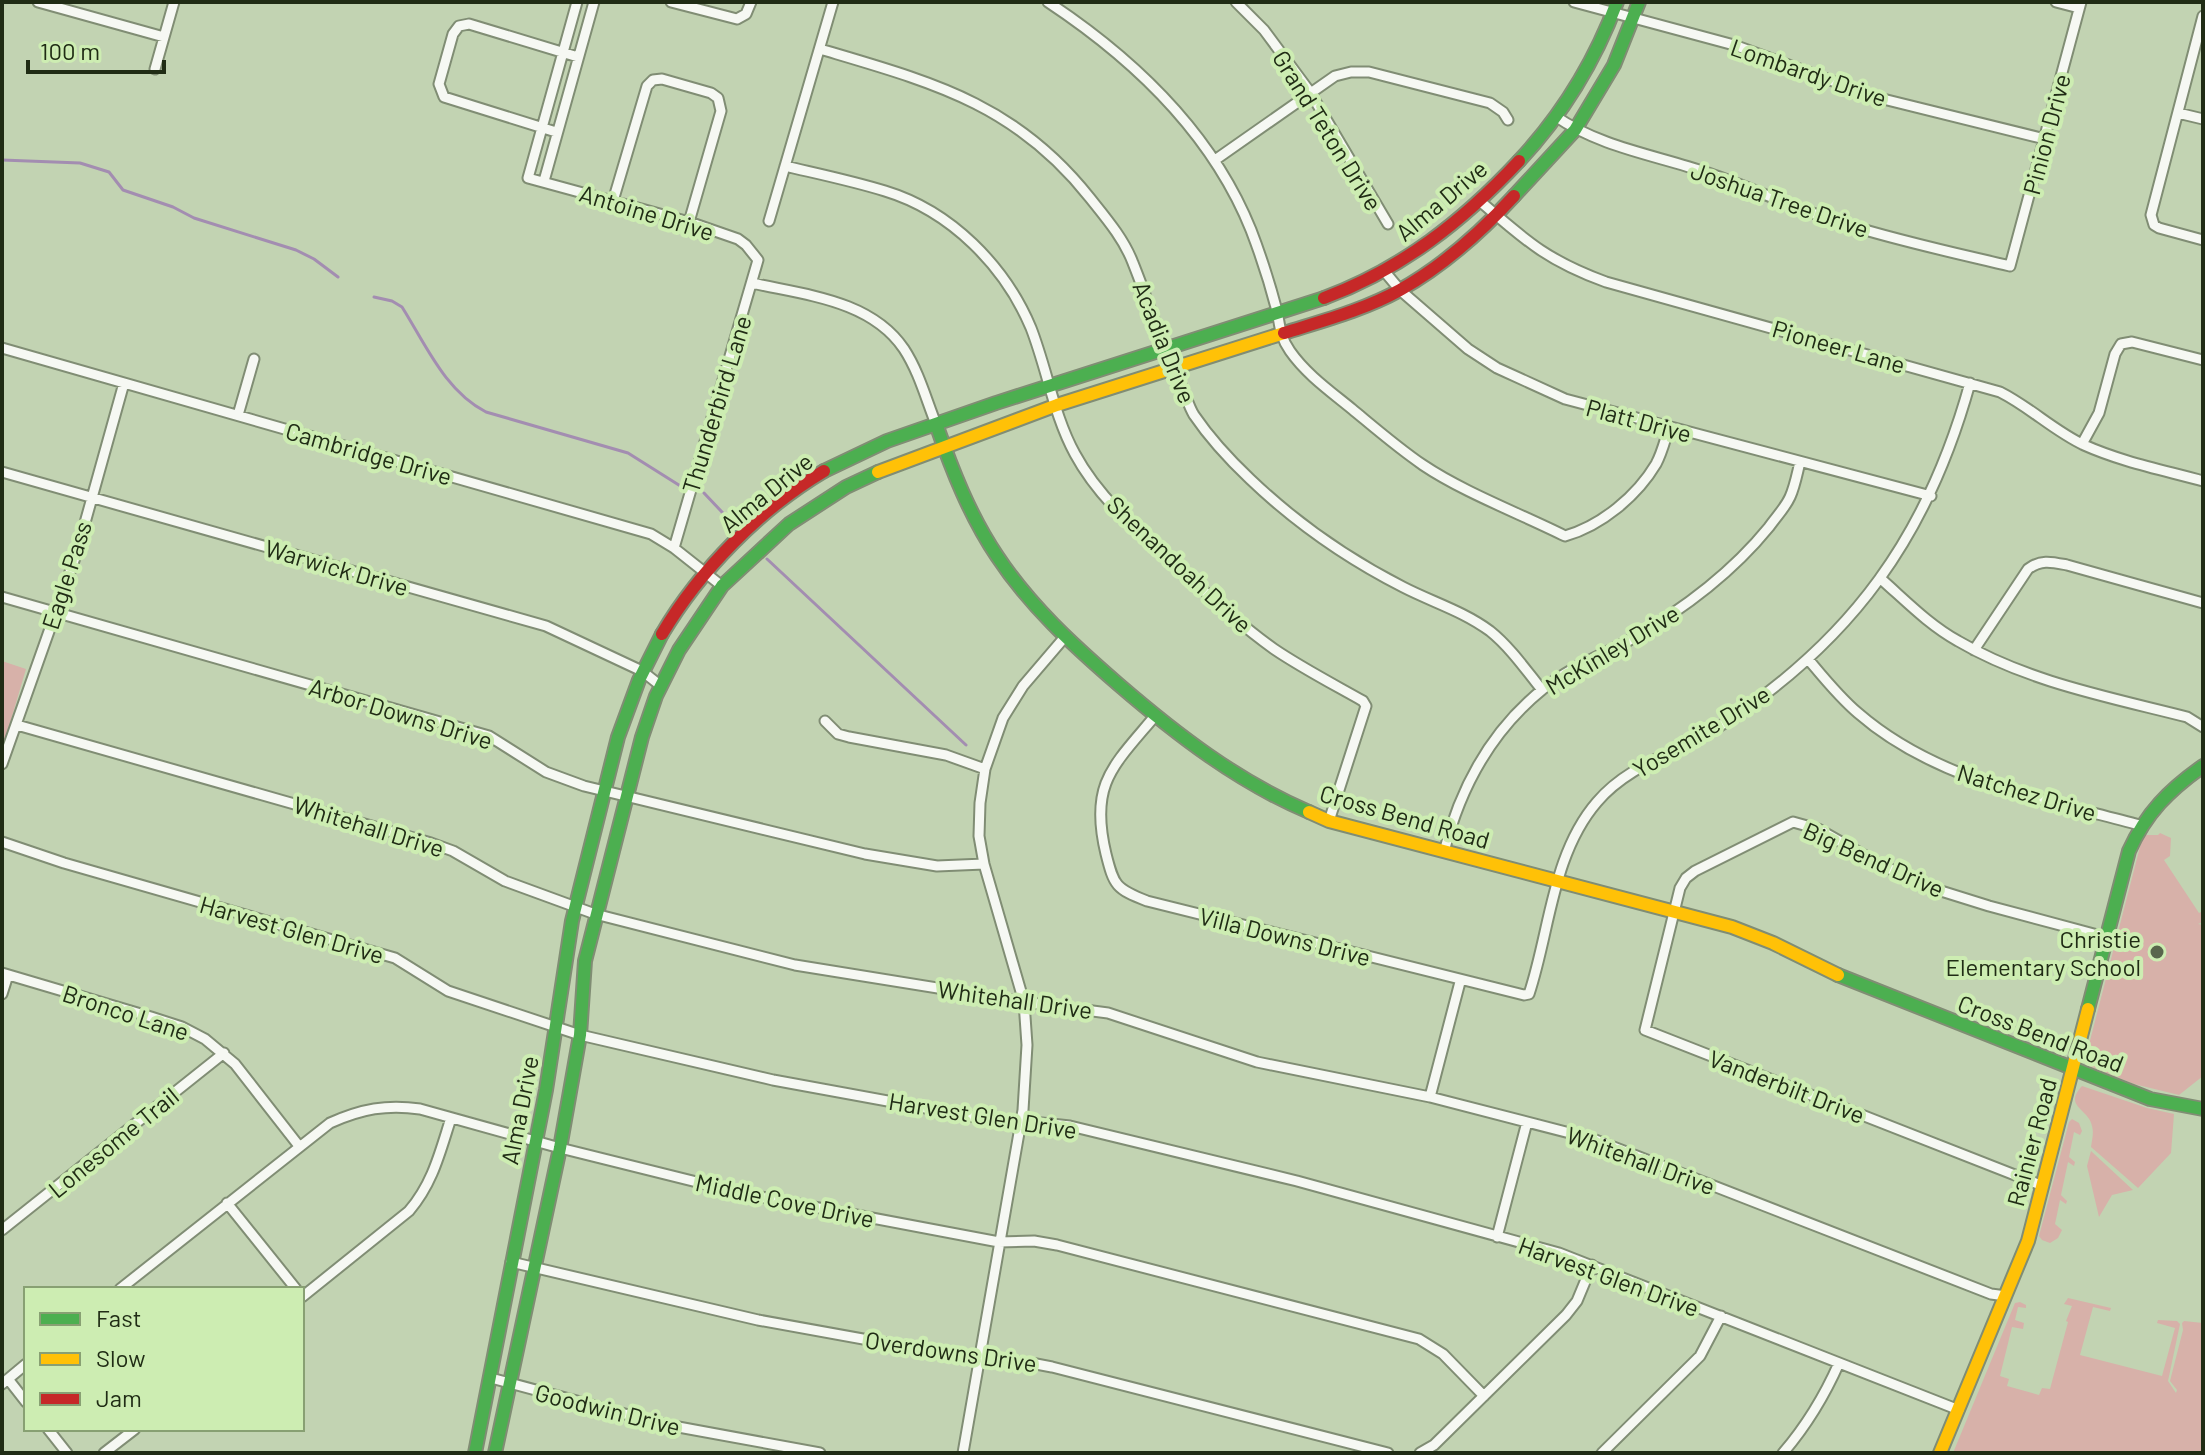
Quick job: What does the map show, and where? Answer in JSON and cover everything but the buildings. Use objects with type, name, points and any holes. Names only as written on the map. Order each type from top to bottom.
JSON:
[{"type":"main road","name":"Alma Drive","points":[[495,1453],[560,1148],[580,1035],[585,961],[595,914],[642,737],[661,686],[679,650],[722,586],[789,524],[819,503],[879,471],[1057,405],[1280,336],[1400,290],[1497,215],[1575,130],[1603,88],[1639,2]]},
{"type":"main road","name":"Alma Drive","points":[[475,1453],[537,1141],[567,948],[604,790],[627,702],[674,616],[708,573],[765,515],[812,479],[856,454],[1050,383],[1277,313],[1385,272],[1433,242],[1481,202],[1537,142],[1584,72],[1615,7]]},
{"type":"main road","name":"Cross Bend Road","points":[[936,424],[961,493],[1007,571],[1064,638],[1155,716],[1235,774],[1300,810],[1329,821],[1732,927],[1773,943],[1850,981],[2072,1070],[2150,1099],[2203,1109]]},
{"type":"main road","name":"Rainier Road","points":[[1940,1453],[2028,1241],[2129,851],[2140,825],[2159,798],[2203,766]]},
{"type":"street","points":[[38,2],[164,37]]},
{"type":"street","points":[[155,69],[174,2]]},
{"type":"street","points":[[671,2],[732,18],[742,18],[751,2]]},
{"type":"street","points":[[769,221],[833,2]]},
{"type":"street","points":[[1048,2],[1083,25],[1145,78],[1173,107],[1215,160],[1251,229],[1277,313],[1280,336],[1304,368],[1426,467],[1565,536],[1579,532],[1615,511],[1657,462],[1669,428]]},
{"type":"street","name":"Grand Teton Drive","points":[[1236,2],[1264,30],[1310,92],[1388,224]]},
{"type":"street","name":"Lombardy Drive","points":[[1574,2],[1615,7],[1635,17],[1734,45],[1879,98],[2045,139]]},
{"type":"street","points":[[2056,2],[2080,5]]},
{"type":"street","points":[[544,181],[592,6],[576,4],[552,86],[534,152],[550,156]]},
{"type":"street","name":"Pinion Drive","points":[[2010,266],[2080,5]]},
{"type":"street","points":[[2203,16],[2151,220],[2159,228],[2203,240]]},
{"type":"street","points":[[556,132],[449,100],[439,84],[453,34],[459,26],[469,24],[578,57]]},
{"type":"street","name":"Acadia Drive","points":[[820,49],[952,91],[1013,124],[1043,147],[1070,173],[1117,232],[1132,259],[1172,369],[1194,415],[1249,479],[1315,533],[1365,566],[1440,602],[1490,631],[1542,690]]},
{"type":"street","points":[[1215,160],[1310,92],[1335,76],[1351,72],[1369,72],[1490,103],[1508,120]]},
{"type":"street","points":[[613,201],[647,86],[653,80],[662,79],[711,93],[721,104],[689,222]]},
{"type":"street","points":[[552,86],[568,91]]},
{"type":"street","points":[[2178,113],[2203,119]]},
{"type":"street","name":"Joshua Tree Drive","points":[[1555,116],[1575,130],[1612,146],[1707,172],[1847,225],[2010,266]]},
{"type":"street","name":"Antoine Drive","points":[[534,152],[528,178],[689,222],[738,239],[758,260]]},
{"type":"street","name":"Shenandoah Drive","points":[[785,166],[887,191],[918,204],[963,235],[985,255],[1018,301],[1031,329],[1075,454],[1114,506],[1225,609],[1274,649],[1363,701],[1366,706],[1329,821]]},
{"type":"street","name":"Pioneer Lane","points":[[1481,202],[1531,246],[1553,260],[1606,282],[2000,392],[2082,444],[2131,462],[2203,481]]},
{"type":"street","name":"Thunderbird Lane","points":[[674,548],[758,260]]},
{"type":"street","name":"Platt Drive","points":[[1385,272],[1400,290],[1468,349],[1516,378],[1565,399],[1931,496]]},
{"type":"street","name":"Cross Bend Road","points":[[752,283],[838,303],[872,319],[902,346],[913,364],[936,424]]},
{"type":"street","points":[[2082,444],[2099,413],[2115,354],[2121,344],[2132,342],[2203,360]]},
{"type":"street","name":"Cambridge Drive","points":[[2,348],[651,534],[722,586]]},
{"type":"street","points":[[238,415],[254,359]]},
{"type":"street","name":"Eagle Pass","points":[[2,764],[76,555],[124,383]]},
{"type":"street","name":"Yosemite Drive","points":[[1559,881],[1568,850],[1580,825],[1613,786],[1630,773],[1717,727],[1765,695],[1808,659],[1881,579],[1931,496],[1957,429],[1970,383]]},
{"type":"street","name":"McKinley Drive","points":[[1444,852],[1463,792],[1479,762],[1517,712],[1542,690],[1583,663],[1659,623],[1727,572],[1784,508],[1800,462]]},
{"type":"street","name":"Warwick Drive","points":[[2,472],[546,626],[642,671],[661,686]]},
{"type":"street","points":[[1974,650],[2028,569],[2045,561],[2203,603]]},
{"type":"street","points":[[1881,579],[1935,626],[1974,650],[2018,670],[2066,686],[2187,717],[2203,727]]},
{"type":"street","name":"Arbor Downs Drive","points":[[2,597],[489,736],[546,772],[584,786],[865,854],[937,866],[984,864]]},
{"type":"street","points":[[963,1453],[1025,1089],[1027,1045],[1024,1002],[984,864],[979,836],[980,803],[985,769],[1007,709],[1064,638]]},
{"type":"street","name":"Natchez Drive","points":[[1808,659],[1859,715],[1886,735],[1932,760],[2014,792],[2140,825]]},
{"type":"street","name":"Villa Downs Drive","points":[[1155,716],[1115,763],[1101,799],[1100,829],[1113,880],[1123,892],[1147,901],[1460,982],[1524,995],[1529,994],[1559,881]]},
{"type":"street","points":[[825,721],[838,734],[946,755],[985,769]]},
{"type":"street","name":"Whitehall Drive","points":[[17,725],[431,843],[453,851],[505,881],[595,914],[795,965],[1108,1013],[1257,1062],[1430,1097],[1620,1148],[1991,1294],[2006,1296]]},
{"type":"street","name":"Big Bend Drive","points":[[1674,911],[1680,888],[1695,871],[1793,822],[1818,829],[1883,866],[1941,891],[2105,937]]},
{"type":"street","name":"Harvest Glen Drive","points":[[2,842],[64,863],[395,958],[448,991],[580,1035],[773,1080],[1019,1125],[1042,1123],[1070,1126],[1297,1181],[1497,1237],[1592,1265],[1959,1410]]},
{"type":"street","name":"Vanderbilt Drive","points":[[1674,911],[1645,1030],[2043,1186]]},
{"type":"street","points":[[2,994],[5,974]]},
{"type":"street","name":"Bronco Lane","points":[[5,974],[182,1027],[205,1039],[224,1053],[299,1146]]},
{"type":"street","points":[[1430,1097],[1460,982]]},
{"type":"street","name":"Lonesome Trail","points":[[2,1230],[224,1053]]},
{"type":"street","name":"Middle Cove Drive","points":[[122,1287],[330,1123],[354,1112],[379,1107],[420,1109],[745,1194],[999,1242],[1034,1241],[1057,1245],[1419,1339],[1443,1354],[1484,1396]]},
{"type":"street","points":[[304,1294],[409,1211],[423,1195],[451,1118]]},
{"type":"street","points":[[1497,1237],[1527,1122]]},
{"type":"street","points":[[227,1203],[294,1287]]},
{"type":"street","name":"Overdowns Drive","points":[[511,1262],[758,1320],[979,1360],[1052,1367],[1354,1449],[1388,1453]]},
{"type":"street","points":[[1420,1453],[1434,1445],[1566,1315],[1577,1301],[1592,1265]]},
{"type":"street","points":[[1602,1453],[1700,1356],[1721,1316]]},
{"type":"street","points":[[1783,1453],[1818,1407],[1839,1363]]},
{"type":"street","points":[[24,1366],[5,1382],[24,1400]]},
{"type":"street","name":"Goodwin Drive","points":[[491,1378],[662,1424],[820,1453]]},
{"type":"street","points":[[50,1431],[67,1453]]},
{"type":"street","points":[[104,1453],[132,1431]]},
{"type":"shaded area","points":[[2,661],[26,669],[2,750]]},
{"type":"shaded area","name":"Christie Elementary School","points":[[2160,833],[2171,838],[2170,856],[2164,860],[2199,913],[2203,911],[2203,922],[2198,924],[2203,925],[2203,1076],[2179,1095],[2134,1084],[2089,1066],[2085,1060],[2141,843],[2145,835]]},
{"type":"shaded area","points":[[2082,1086],[2174,1114],[2171,1153],[2138,1188],[2091,1147],[2093,1134],[2090,1120],[2075,1099]]},
{"type":"shaded area","points":[[2072,1119],[2079,1123],[2082,1131],[2080,1135],[2074,1132],[2069,1157],[2075,1162],[2074,1166],[2068,1162],[2061,1195],[2067,1201],[2066,1204],[2060,1200],[2055,1224],[2062,1230],[2058,1238],[2050,1243],[2039,1236]]},
{"type":"shaded area","points":[[2091,1151],[2133,1190],[2112,1195],[2099,1217],[2087,1166]]},
{"type":"shaded area","points":[[2068,1298],[2111,1308],[2110,1311],[2093,1307],[2080,1355],[2162,1376],[2175,1328],[2157,1323],[2158,1320],[2177,1321],[2180,1324],[2168,1381],[2176,1393],[2170,1381],[2182,1323],[2203,1323],[2203,1453],[1953,1453],[2015,1303],[2026,1305],[2026,1308],[2018,1307],[2015,1320],[2024,1323],[2023,1329],[2012,1327],[2000,1376],[2009,1379],[2007,1386],[2039,1395],[2042,1388],[2050,1389],[2072,1306],[2064,1304]]},
{"type":"waterway","points":[[2,160],[80,163],[109,172],[123,190],[173,207],[194,218],[296,250],[338,277]]},
{"type":"waterway","points":[[374,297],[402,307],[448,380],[486,412],[628,453],[682,487]]},
{"type":"waterway","points":[[704,493],[738,529]]},
{"type":"waterway","points":[[767,559],[966,745]]},
{"type":"traffic: fast","points":[[1519,161],[1576,86],[1617,2]]},
{"type":"traffic: fast","points":[[1514,196],[1575,130],[1614,65],[1639,2]]},
{"type":"traffic: fast","points":[[824,471],[887,441],[996,403],[1324,298]]},
{"type":"traffic: fast","points":[[936,424],[962,492],[987,541],[1024,592],[1053,624],[1118,684],[1185,739],[1233,772],[1309,812]]},
{"type":"traffic: fast","points":[[495,1453],[560,1148],[580,1035],[585,961],[642,737],[656,696],[679,650],[722,586],[789,524],[846,487],[878,472]]},
{"type":"traffic: fast","points":[[475,1453],[546,1090],[572,921],[618,737],[639,680],[662,634]]},
{"type":"traffic: fast","points":[[2088,1009],[2129,851],[2160,803],[2203,766]]},
{"type":"traffic: fast","points":[[1838,975],[2150,1099],[2203,1109]]},
{"type":"traffic: slow","points":[[878,472],[1057,405],[1284,333]]},
{"type":"traffic: slow","points":[[1309,812],[1329,821],[1732,927],[1838,975]]},
{"type":"traffic: slow","points":[[1940,1453],[2028,1241],[2088,1009]]},
{"type":"traffic: jam","points":[[1324,298],[1380,273],[1430,241],[1476,204],[1519,161]]},
{"type":"traffic: jam","points":[[1284,333],[1357,309],[1400,290],[1460,248],[1514,196]]},
{"type":"traffic: jam","points":[[662,634],[694,587],[733,543],[777,504],[824,471]]},
{"type":"place","name":"Christie Elementary School","points":[[2157,952]]}]
